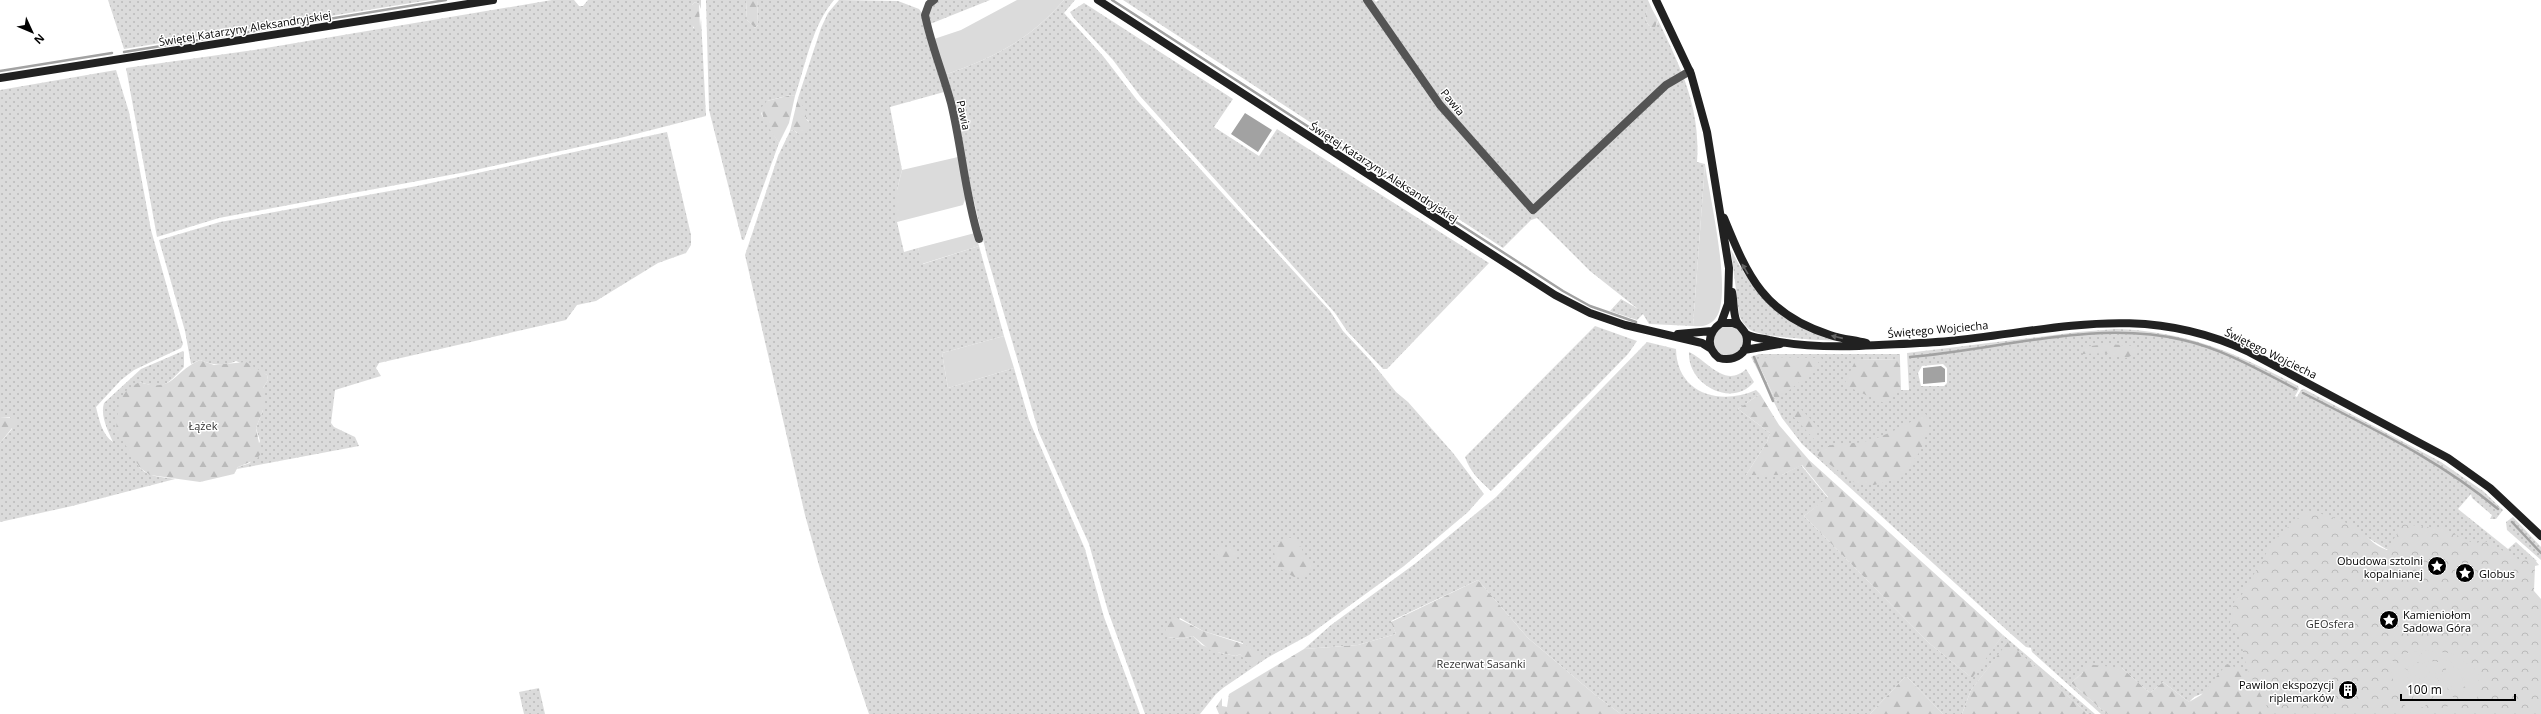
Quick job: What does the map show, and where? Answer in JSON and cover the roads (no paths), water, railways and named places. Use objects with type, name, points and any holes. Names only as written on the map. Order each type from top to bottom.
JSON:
[{"type":"street","name":"Świętej Katarzyny Aleksandryjskiej","points":[[0,78],[494,0]]},
{"type":"street","name":"Pawia","points":[[934,0],[929,4],[925,14],[951,103],[967,184],[969,207],[979,238]]},
{"type":"street","name":"Świętej Katarzyny Aleksandryjskiej","points":[[1098,0],[1555,295],[1605,319],[1644,330],[1702,343],[1710,348]]},
{"type":"street","name":"Pawia","points":[[1367,0],[1440,105],[1533,210],[1538,207],[1666,85],[1690,71]]},
{"type":"street","points":[[1656,0],[1690,71],[1707,132],[1730,284],[1738,325]]},
{"type":"street","points":[[1719,204],[1746,269],[1771,301],[1794,319],[1820,331],[1875,345]]},
{"type":"street","points":[[1721,323],[1733,323],[1738,325],[1746,334],[1747,343],[1744,350],[1734,359],[1726,360],[1714,354],[1710,348],[1709,339],[1712,332],[1721,323],[1728,304],[1730,284]]},
{"type":"street","name":"Świętego Wojciecha","points":[[1744,350],[1780,344],[1832,347],[1949,341],[2086,324],[2116,322],[2153,324],[2203,334],[2262,359],[2436,450],[2490,488],[2541,536]]},
{"type":"street","name":"Świętej Katarzyny Aleksandryjskiej","points":[[1671,335],[1712,332]]},
{"type":"street","name":"Świętego Wojciecha","points":[[1746,334],[1780,344]]},
{"type":"waterway","points":[[124,52],[446,0]]},
{"type":"waterway","points":[[1112,0],[1563,291],[1590,306],[1636,322]]},
{"type":"waterway","points":[[0,71],[112,53]]},
{"type":"waterway","points":[[1910,357],[2081,334],[2149,334],[2183,340],[2227,354],[2296,389]]},
{"type":"waterway","points":[[1754,357],[1773,401]]},
{"type":"waterway","points":[[2303,393],[2379,432],[2429,460],[2476,491],[2498,509]]},
{"type":"waterway","points":[[2512,522],[2541,553]]},
{"type":"place","name":"Obudowa sztolni kopalnianej","points":[[2437,566]]},
{"type":"place","name":"Globus","points":[[2465,573]]},
{"type":"place","name":"Kamieniołom Sadowa Góra","points":[[2389,620]]},
{"type":"place","name":"Pawilon ekspozycji riplemarków","points":[[2348,690]]},
{"type":"park label","name":"Łążek","points":[[203,425]]},
{"type":"park label","name":"GEOsfera","points":[[2330,623]]},
{"type":"park label","name":"Rezerwat Sasanki","points":[[1481,663]]}]
